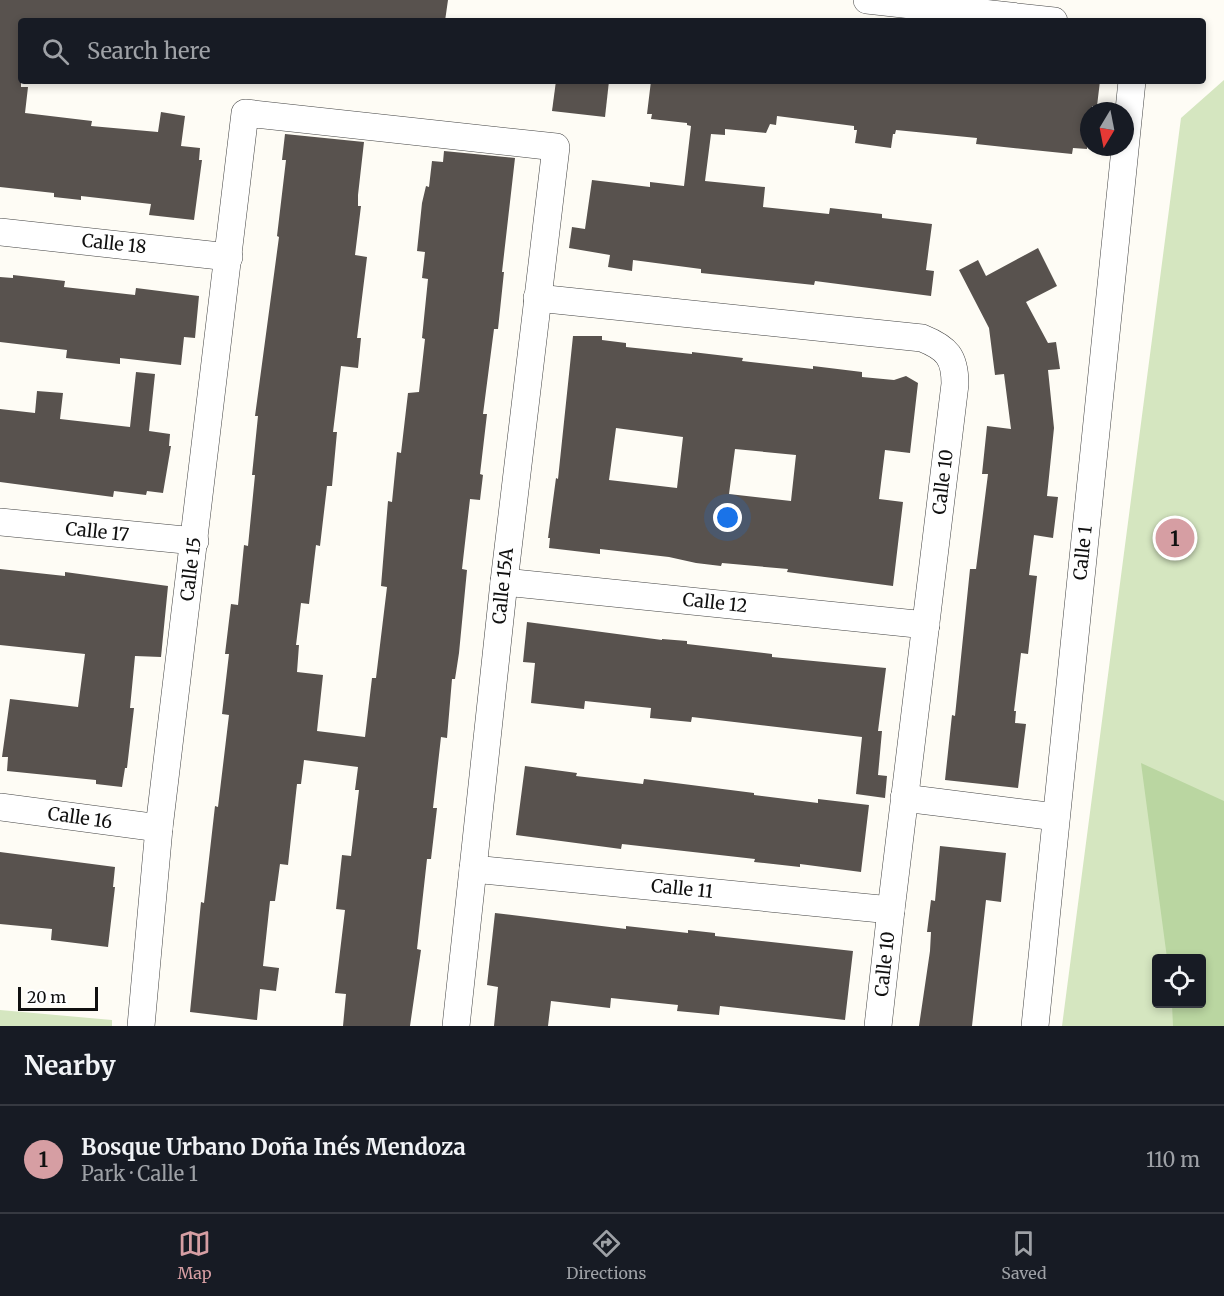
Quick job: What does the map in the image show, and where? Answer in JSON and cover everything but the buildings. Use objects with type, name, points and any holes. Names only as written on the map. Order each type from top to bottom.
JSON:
[{"type":"street","points":[[867,0],[1027,18]]},
{"type":"street","name":"Calle 1","points":[[1035,1026],[1132,84]]},
{"type":"street","name":"Calle 15","points":[[141,1026],[159,828],[245,113],[556,147]]},
{"type":"street","name":"Calle 15A","points":[[456,1026],[504,582],[556,147]]},
{"type":"street","name":"Calle 18","points":[[0,232],[229,257]]},
{"type":"street","name":"Calle 10","points":[[537,298],[911,337],[936,344],[948,354],[955,368],[955,384],[878,1026]]},
{"type":"street","name":"Calle 17","points":[[0,522],[195,541]]},
{"type":"street","name":"Calle 12","points":[[504,582],[926,625]]},
{"type":"street","points":[[904,798],[1056,817]]},
{"type":"street","name":"Calle 16","points":[[0,807],[159,828]]},
{"type":"street","name":"Calle 11","points":[[473,869],[891,910]]},
{"type":"green space","points":[[1224,80],[1224,1026],[1062,1026],[1181,118]]},
{"type":"green space","points":[[1141,763],[1224,801],[1224,1026],[1173,1026],[1172,1008],[1206,1008],[1206,954],[1166,954]]},
{"type":"green space","points":[[0,1010],[112,1020],[112,1026],[0,1026]]},
{"type":"place","name":"Bosque Urbano Doña Inés Mendoza","points":[[1175,538]]}]
